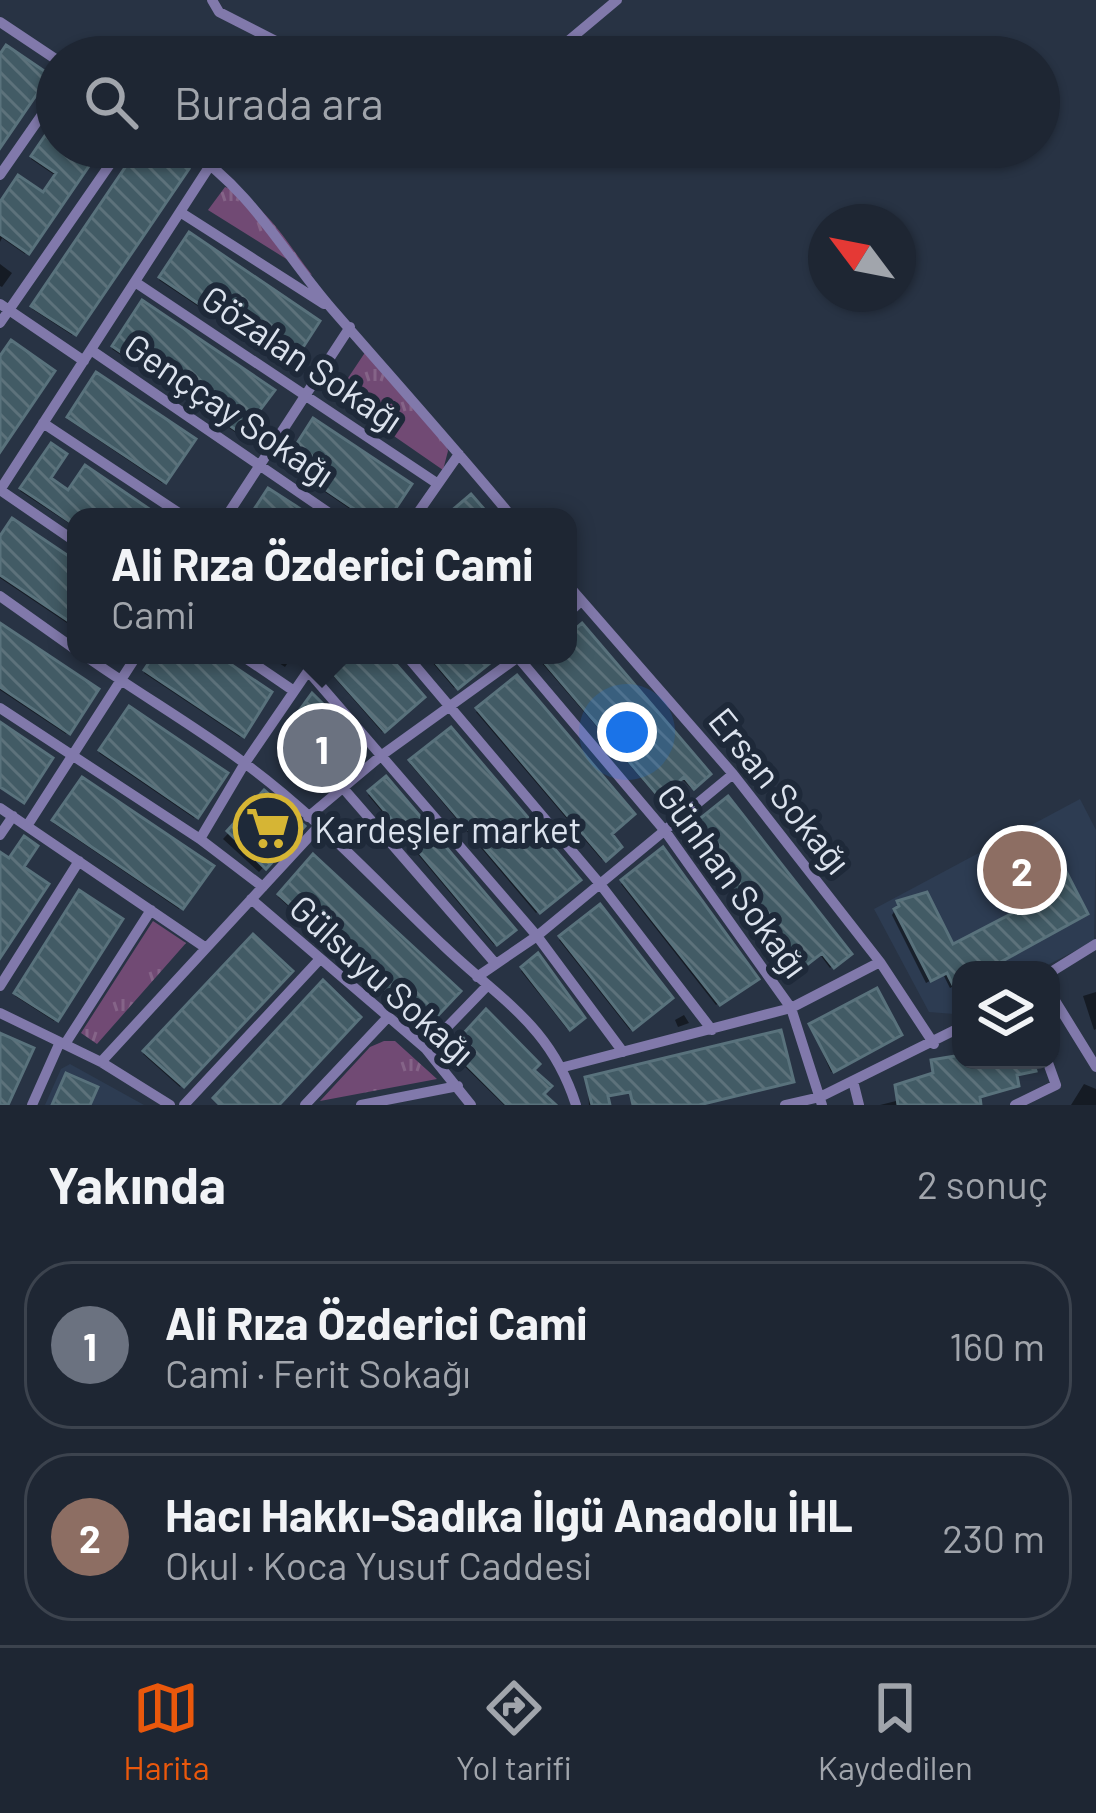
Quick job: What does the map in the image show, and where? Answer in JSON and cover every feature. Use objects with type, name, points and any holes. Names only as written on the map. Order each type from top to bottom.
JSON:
[{"type":"street","points":[[212,0],[219,12],[268,36]]},
{"type":"street","points":[[574,36],[617,0]]},
{"type":"street","points":[[1,24],[36,46]]},
{"type":"street","points":[[0,175],[36,123]]},
{"type":"street","points":[[0,323],[4,307],[107,168]]},
{"type":"street","points":[[67,536],[0,490],[208,168]]},
{"type":"street","points":[[215,168],[260,211],[332,309],[504,508]]},
{"type":"street","points":[[180,212],[332,309]]},
{"type":"street","name":"Gözalan Sokağı","points":[[135,282],[438,484]]},
{"type":"street","name":"Genççay Sokağı","points":[[4,307],[322,508]]},
{"type":"street","points":[[232,508],[350,327]]},
{"type":"street","points":[[43,423],[171,508]]},
{"type":"street","points":[[421,508],[459,454]]},
{"type":"street","points":[[0,596],[67,644]]},
{"type":"street","name":"Ersan Sokağı","points":[[577,596],[733,774],[880,962],[934,1044]]},
{"type":"street","points":[[577,605],[581,601]]},
{"type":"street","points":[[96,664],[244,763],[531,1022],[564,1067],[576,1105]]},
{"type":"street","points":[[27,826],[131,664]]},
{"type":"street","points":[[254,664],[294,691]]},
{"type":"street","points":[[200,839],[244,763],[313,664]]},
{"type":"street","points":[[414,664],[600,884],[712,1030]]},
{"type":"street","points":[[308,817],[382,755],[507,664]]},
{"type":"street","name":"Günhan Sokağı","points":[[525,664],[665,830],[791,1008],[821,1101]]},
{"type":"street","points":[[308,671],[537,936],[623,1052]]},
{"type":"street","points":[[0,708],[200,839],[263,887]]},
{"type":"street","points":[[477,977],[537,936],[733,774]]},
{"type":"street","points":[[343,788],[495,963]]},
{"type":"street","points":[[0,808],[206,948]]},
{"type":"street","points":[[0,835],[13,816]]},
{"type":"street","points":[[101,1062],[318,827]]},
{"type":"street","points":[[0,986],[79,861]]},
{"type":"street","name":"Gülsuyu Sokağı","points":[[251,899],[426,1049],[471,1105]]},
{"type":"street","points":[[32,1105],[63,1043],[151,910]]},
{"type":"street","points":[[1060,966],[1096,944]]},
{"type":"street","points":[[184,1105],[320,959]]},
{"type":"street","points":[[564,1067],[791,1008],[880,962]]},
{"type":"street","points":[[426,1049],[487,986]]},
{"type":"street","points":[[1060,1009],[1096,1067]]},
{"type":"street","points":[[0,1012],[101,1062],[170,1105]]},
{"type":"street","points":[[305,1105],[387,1018]]},
{"type":"street","points":[[784,1105],[821,1101],[952,1033]]},
{"type":"street","points":[[1016,1105],[1056,1085],[1050,1069]]},
{"type":"street","points":[[853,1081],[860,1105]]},
{"type":"street","points":[[361,1105],[458,1086]]},
{"type":"shaded area","points":[[1080,799],[1096,830],[1094,941],[1055,961],[952,961],[952,1014],[929,1012],[874,909]]},
{"type":"shaded area","points":[[70,1064],[144,1105],[45,1105],[61,1069]]},
{"type":"green space","points":[[225,187],[263,212],[312,275],[208,210]]},
{"type":"green space","points":[[366,351],[445,439],[448,451],[443,470],[336,396]]},
{"type":"green space","points":[[153,921],[186,943],[97,1044],[81,1033]]},
{"type":"green space","points":[[395,1041],[437,1079],[320,1101],[370,1047]]},
{"type":"building","points":[[6,45],[36,65],[36,95],[0,148],[0,54]]},
{"type":"building","points":[[49,168],[88,168],[29,254],[0,234],[0,202],[18,175],[43,192],[56,173]]},
{"type":"building","points":[[125,168],[189,169],[76,335],[31,306]]},
{"type":"building","points":[[189,232],[320,321],[291,366],[159,277]]},
{"type":"building","points":[[142,300],[275,390],[242,434],[112,346]]},
{"type":"building","points":[[11,340],[55,371],[0,452],[0,356]]},
{"type":"building","points":[[96,372],[196,439],[166,483],[67,417]]},
{"type":"building","points":[[313,418],[412,484],[396,508],[353,508],[285,462]]},
{"type":"building","points":[[51,443],[67,454],[51,478],[68,490],[85,465],[148,508],[67,508],[67,520],[20,488]]},
{"type":"building","points":[[268,488],[299,508],[255,508]]},
{"type":"building","points":[[471,494],[483,508],[455,508]]},
{"type":"building","points":[[12,518],[67,555],[67,620],[0,575],[0,536]]},
{"type":"building","points":[[0,623],[99,689],[70,734],[0,687]]},
{"type":"building","points":[[582,623],[711,774],[694,789],[684,777],[660,798],[546,664],[577,664],[577,627]]},
{"type":"building","points":[[148,664],[230,664],[272,692],[244,737],[144,670]]},
{"type":"building","points":[[341,664],[396,664],[425,697],[385,732],[332,672]]},
{"type":"building","points":[[437,664],[489,664],[458,689]]},
{"type":"building","points":[[517,675],[635,814],[612,834],[622,847],[606,861],[476,708]]},
{"type":"building","points":[[312,693],[327,708],[316,724],[299,711]]},
{"type":"building","points":[[129,706],[228,773],[198,818],[99,750]]},
{"type":"building","points":[[0,722],[53,758],[24,803],[0,787]]},
{"type":"building","points":[[451,727],[581,880],[540,913],[409,760]]},
{"type":"building","points":[[310,728],[344,742],[333,768],[299,753]]},
{"type":"building","points":[[386,776],[516,930],[497,945],[368,791]]},
{"type":"building","points":[[82,777],[214,866],[183,909],[52,820]]},
{"type":"building","name":"Kardeşler market","points":[[264,790],[305,826],[266,869],[227,831]]},
{"type":"building","points":[[728,796],[852,954],[834,968],[822,953],[799,971],[687,829]]},
{"type":"building","points":[[24,836],[38,846],[24,867],[49,884],[0,958],[0,852],[9,858]]},
{"type":"building","points":[[663,847],[759,979],[720,1005],[621,880]]},
{"type":"building","points":[[313,854],[461,991],[427,1027],[278,894]]},
{"type":"building","points":[[1057,854],[1088,914],[1002,961],[952,961],[952,983],[947,973],[931,981],[894,909],[899,906],[897,901],[927,892],[953,944],[1034,902],[1019,873]]},
{"type":"building","points":[[79,890],[123,919],[58,1021],[14,993]]},
{"type":"building","points":[[600,904],[673,998],[633,1030],[559,936]]},
{"type":"building","points":[[253,934],[293,971],[184,1087],[143,1051]]},
{"type":"building","points":[[538,953],[585,1018],[570,1030],[521,967]]},
{"type":"building","points":[[323,980],[361,1017],[279,1105],[220,1105],[213,1098]]},
{"type":"building","points":[[877,988],[902,1035],[834,1072],[809,1024]]},
{"type":"building","points":[[486,1009],[540,1064],[534,1070],[552,1086],[544,1094],[556,1105],[507,1105],[450,1048]]},
{"type":"building","points":[[781,1030],[794,1082],[699,1105],[633,1105],[630,1092],[608,1096],[610,1105],[592,1105],[585,1077]]},
{"type":"building","points":[[0,1033],[34,1048],[8,1105],[0,1105]]},
{"type":"building","points":[[952,1056],[952,1069],[1036,1071],[1017,1075],[1019,1086],[980,1097],[981,1105],[898,1105],[895,1085],[933,1073],[931,1060]]},
{"type":"building","points":[[66,1073],[98,1087],[90,1105],[52,1105]]},
{"type":"place","name":"Ali Rıza Özderici Cami","points":[[322,748]]},
{"type":"place","name":"Kardeşler market","points":[[268,828]]},
{"type":"place","name":"Hacı Hakkı-Sadıka İlgü Anadolu İHL","points":[[1022,870]]}]
